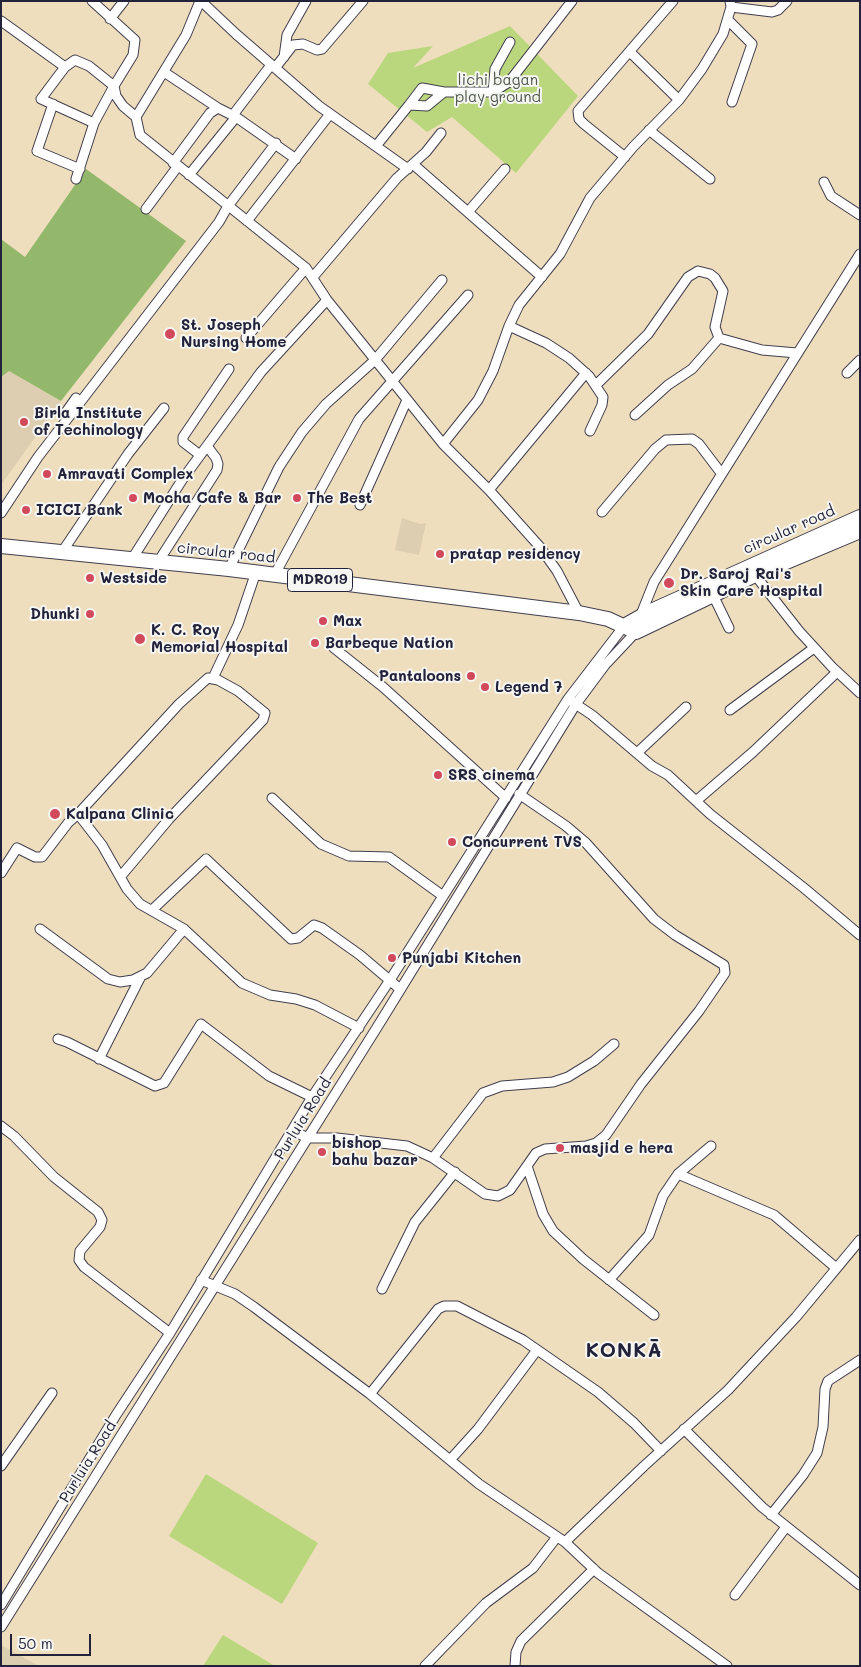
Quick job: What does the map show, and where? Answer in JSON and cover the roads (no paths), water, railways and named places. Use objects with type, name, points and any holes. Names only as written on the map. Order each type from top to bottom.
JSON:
[{"type":"main road","name":"circular road","points":[[630,629],[640,618],[860,517]]},
{"type":"main road","name":"circular road","points":[[1,546],[275,574],[595,615],[630,629],[860,531]]},
{"type":"street","points":[[76,179],[94,123],[133,55],[135,40],[92,1]]},
{"type":"street","points":[[110,19],[124,1]]},
{"type":"street","points":[[136,117],[186,35],[201,1],[273,67],[330,114],[376,146],[411,167],[468,212],[542,278]]},
{"type":"street","points":[[284,57],[287,35],[306,1]]},
{"type":"street","points":[[189,176],[273,67],[294,45],[303,44],[317,50],[322,49],[364,1]]},
{"type":"street","points":[[376,146],[422,88],[444,92],[493,92],[509,82],[572,1]]},
{"type":"street","points":[[625,157],[584,124],[578,116],[582,105],[673,1]]},
{"type":"street","points":[[443,444],[478,400],[502,351],[509,326],[519,305],[560,254],[590,198],[649,130],[679,100],[702,69],[723,34],[728,20],[730,4],[772,12],[778,10],[787,1]]},
{"type":"street","points":[[728,20],[752,44],[732,102]]},
{"type":"street","points":[[1,21],[65,67]]},
{"type":"street","points":[[493,92],[495,69],[510,42]]},
{"type":"street","points":[[630,52],[679,100]]},
{"type":"street","points":[[94,123],[41,99],[65,67],[75,60],[80,61],[114,86],[116,96],[123,106],[136,117],[140,136],[306,268],[327,300],[443,444],[490,490],[546,555],[557,571],[579,613]]},
{"type":"street","points":[[164,72],[218,108],[235,116],[296,159]]},
{"type":"street","points":[[409,105],[427,106],[444,92]]},
{"type":"street","points":[[52,104],[37,151],[80,169]]},
{"type":"street","points":[[146,209],[210,113],[218,108]]},
{"type":"street","points":[[247,221],[330,114]]},
{"type":"street","points":[[649,130],[710,179]]},
{"type":"street","points":[[313,277],[386,191],[441,134]]},
{"type":"street","points":[[1,513],[38,457],[219,222],[228,206],[276,144]]},
{"type":"street","points":[[468,212],[505,169]]},
{"type":"street","points":[[824,182],[831,196],[860,215]]},
{"type":"street","points":[[640,618],[654,582],[860,254]]},
{"type":"street","points":[[246,338],[306,268]]},
{"type":"street","points":[[596,385],[648,334],[693,272],[710,274],[720,284],[722,300],[715,327],[718,338]]},
{"type":"street","points":[[229,569],[279,466],[302,432],[326,404],[375,360],[442,280]]},
{"type":"street","points":[[275,574],[359,419],[468,295]]},
{"type":"street","points":[[132,559],[182,480],[270,360],[327,300]]},
{"type":"street","points":[[509,326],[546,343],[586,373],[596,385],[603,397],[602,405],[590,431]]},
{"type":"street","points":[[718,338],[762,350],[797,353]]},
{"type":"street","points":[[635,415],[668,384],[692,369],[718,338]]},
{"type":"street","points":[[847,373],[860,360]]},
{"type":"street","points":[[200,455],[183,442],[183,437],[229,370]]},
{"type":"street","points":[[490,490],[586,373]]},
{"type":"street","points":[[1,504],[76,398]]},
{"type":"street","points":[[360,505],[407,400]]},
{"type":"street","points":[[62,552],[128,454],[164,408]]},
{"type":"street","points":[[602,512],[655,448],[666,440],[692,439],[721,473]]},
{"type":"street","points":[[158,562],[217,470],[216,458],[207,446]]},
{"type":"street","points":[[213,678],[238,625],[256,572]]},
{"type":"street","points":[[755,575],[814,648],[860,693]]},
{"type":"street","points":[[713,595],[729,628]]},
{"type":"street","name":"Purluia Road","points":[[1,1605],[116,1416],[170,1333],[312,1097],[359,1028],[506,798],[572,701],[630,629]]},
{"type":"street","points":[[334,648],[383,687],[506,798]]},
{"type":"street","points":[[730,710],[814,648]]},
{"type":"street","points":[[696,801],[753,752],[837,672]]},
{"type":"street","points":[[1,873],[17,848],[35,858],[42,856],[68,823],[179,704],[208,678],[213,678],[238,692],[264,713],[264,717],[169,819],[121,876]]},
{"type":"street","points":[[572,701],[668,775],[696,801],[860,936]]},
{"type":"street","name":"Purluia Road","points":[[1,1626],[400,989],[519,794],[572,701]]},
{"type":"street","points":[[638,753],[686,706]]},
{"type":"street","points":[[292,1130],[307,1138],[391,1143],[408,1146],[433,1158],[485,1194],[498,1196],[510,1190],[536,1153],[545,1149],[586,1146],[606,1135],[642,1084],[699,1012],[723,976],[726,968],[721,962],[675,935],[654,920],[586,843],[566,826],[519,794]]},
{"type":"street","points":[[272,798],[321,844],[348,856],[389,857],[443,896]]},
{"type":"street","points":[[78,814],[102,845],[121,876],[126,889],[140,904],[184,930],[242,983],[270,995],[296,998],[315,1005],[359,1028]]},
{"type":"street","points":[[152,910],[206,859],[291,939],[298,938],[314,925],[322,928],[400,989]]},
{"type":"street","points":[[40,930],[108,979],[120,982],[140,978]]},
{"type":"street","points":[[99,1059],[140,978],[184,930]]},
{"type":"street","points":[[58,1040],[67,1042],[155,1086],[164,1083],[201,1024],[269,1076],[312,1097]]},
{"type":"street","points":[[433,1158],[483,1093],[502,1086],[553,1082],[568,1077],[594,1061],[614,1044]]},
{"type":"street","points":[[1,1126],[14,1136],[54,1178],[98,1212],[102,1220],[100,1227],[80,1252],[79,1260],[84,1268],[170,1333]]},
{"type":"street","points":[[609,1280],[649,1235],[663,1196],[678,1174],[711,1146]]},
{"type":"street","points":[[527,1166],[543,1214],[553,1231],[609,1280],[654,1315]]},
{"type":"street","points":[[382,1289],[415,1222],[455,1172]]},
{"type":"street","points":[[678,1174],[774,1215],[836,1267]]},
{"type":"street","points":[[565,1542],[684,1429],[722,1397],[860,1240]]},
{"type":"street","points":[[201,1280],[214,1287],[235,1294],[370,1394],[450,1460],[556,1538],[565,1542],[594,1569],[727,1666]]},
{"type":"street","points":[[370,1394],[432,1315],[444,1306],[466,1309],[537,1350],[612,1403],[661,1451]]},
{"type":"street","points":[[450,1460],[478,1429],[537,1350]]},
{"type":"street","points":[[771,1515],[803,1475],[817,1453],[823,1427],[825,1389],[828,1381],[860,1360]]},
{"type":"street","points":[[1,1466],[52,1393]]},
{"type":"street","points":[[684,1429],[771,1515],[860,1585]]},
{"type":"street","points":[[735,1595],[786,1527]]},
{"type":"street","points":[[425,1666],[481,1608],[533,1568],[556,1538]]},
{"type":"street","points":[[515,1666],[516,1652],[521,1641],[594,1569]]},
{"type":"place","name":"St. Joseph Nursing Home","points":[[170,334]]},
{"type":"place","name":"Birla Institute of Techinology","points":[[24,422]]},
{"type":"place","name":"Amravati Complex","points":[[47,474]]},
{"type":"place","name":"Mocha Cafe & Bar","points":[[133,498]]},
{"type":"place","name":"The Best","points":[[297,498]]},
{"type":"place","name":"ICICI Bank","points":[[26,510]]},
{"type":"place","name":"pratap residency","points":[[440,554]]},
{"type":"place","name":"Westside","points":[[90,578]]},
{"type":"place","name":"Dr. Saroj Rai's Skin Care Hospital","points":[[669,583]]},
{"type":"place","name":"Dhunki","points":[[90,614]]},
{"type":"place","name":"Max","points":[[323,621]]},
{"type":"place","name":"K. C. Roy Memorial Hospital","points":[[140,639]]},
{"type":"place","name":"Barbeque Nation","points":[[315,643]]},
{"type":"place","name":"Pantaloons","points":[[471,676]]},
{"type":"place","name":"Legend 7","points":[[485,687]]},
{"type":"place","name":"SRS cinema","points":[[438,775]]},
{"type":"place","name":"Kalpana Clinic","points":[[55,814]]},
{"type":"place","name":"Concurrent TVS","points":[[452,842]]},
{"type":"place","name":"Punjabi Kitchen","points":[[392,958]]},
{"type":"place","name":"masjid e hera","points":[[560,1148]]},
{"type":"place","name":"bishop bahu bazar","points":[[322,1152]]},
{"type":"district","name":"KONKĀ","points":[[624,1351]]},
{"type":"park label","name":"lichi bagan play ground","points":[[498,88]]}]
